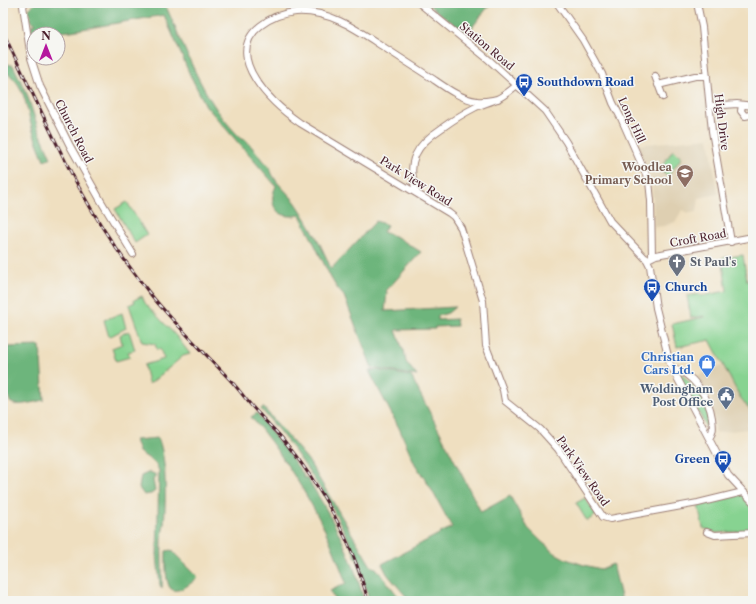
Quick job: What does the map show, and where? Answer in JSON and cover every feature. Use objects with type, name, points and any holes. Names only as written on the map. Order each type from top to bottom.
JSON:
[{"type":"street","name":"Station Road","points":[[419,3],[489,60],[545,112],[566,142],[610,221],[649,258],[660,327],[672,367],[728,475],[753,502]]},
{"type":"street","name":"Long Hill","points":[[557,3],[583,40],[602,74],[613,103],[649,181],[651,201],[649,258]]},
{"type":"street","name":"High Drive","points":[[697,3],[702,27],[712,131],[731,242]]},
{"type":"street","name":"Church Road","points":[[24,5],[31,58],[40,86],[70,146],[133,254]]},
{"type":"street","name":"Park View Road","points":[[498,99],[476,101],[461,95],[436,81],[353,27],[332,17],[320,14],[297,12],[273,18],[256,29],[250,37],[248,45],[248,62],[250,70],[259,85],[278,104],[300,122],[450,213],[454,217],[461,228],[483,301],[486,346],[503,390],[505,401],[540,429],[558,449],[603,517],[610,519],[698,503],[744,492]]},
{"type":"street","points":[[655,76],[662,97]]},
{"type":"street","points":[[658,85],[695,76],[707,76]]},
{"type":"street","points":[[417,193],[412,181],[412,168],[417,151],[422,143],[428,137],[457,118],[477,107],[498,99],[517,85]]},
{"type":"street","points":[[742,105],[741,111],[745,116],[750,115],[753,111]]},
{"type":"street","points":[[710,106],[753,106]]},
{"type":"street","name":"Croft Road","points":[[649,258],[753,237]]},
{"type":"street","points":[[672,367],[682,371],[690,378],[706,397],[713,426],[712,434],[709,438]]},
{"type":"street","points":[[708,532],[715,535],[753,533]]},
{"type":"shaded area","name":"Woodlea Primary School","points":[[709,138],[718,194],[699,198],[697,212],[689,213],[682,210],[675,222],[665,226],[654,227],[652,181],[636,145]]},
{"type":"shaded area","points":[[723,365],[740,397],[750,410],[753,410],[751,423],[747,423],[748,429],[716,433],[711,396],[695,377]]},
{"type":"green space","points":[[35,3],[168,3],[165,4],[191,63],[208,96],[218,112],[243,140],[245,139],[270,168],[274,178],[296,203],[315,235],[331,269],[376,221],[387,225],[383,232],[397,237],[421,252],[386,291],[385,311],[455,307],[448,313],[438,316],[438,320],[456,319],[457,326],[435,327],[435,329],[396,330],[404,350],[406,362],[417,376],[372,368],[344,296],[331,278],[300,215],[286,216],[277,210],[274,206],[273,200],[273,193],[276,186],[206,106],[190,75],[164,15],[66,31],[66,26],[31,26],[34,25],[34,22],[31,22],[29,9]]},
{"type":"green space","points":[[426,3],[491,3],[467,34]]},
{"type":"green space","points":[[3,61],[13,65],[27,94],[38,128],[51,158],[44,160],[33,132],[24,96],[16,81],[3,71]]},
{"type":"green space","points":[[673,150],[682,157],[668,176],[659,170]]},
{"type":"green space","points":[[127,202],[147,235],[135,243],[115,209]]},
{"type":"green space","points":[[743,255],[747,281],[753,280],[753,410],[750,410],[740,397],[710,340],[677,347],[672,324],[704,317],[691,318],[687,296],[700,294],[701,296],[727,291],[722,258]]},
{"type":"green space","points":[[142,296],[145,303],[177,337],[190,354],[183,356],[151,383],[148,383],[144,365],[164,359],[160,349],[157,350],[155,344],[142,342],[129,305],[135,302],[134,300]]},
{"type":"green space","points":[[122,313],[126,328],[109,337],[104,320]]},
{"type":"green space","points":[[129,331],[135,350],[128,352],[130,357],[116,361],[112,348],[122,344],[120,335]]},
{"type":"green space","points":[[40,346],[44,400],[32,403],[13,404],[10,402],[8,396],[7,347]]},
{"type":"green space","points":[[377,370],[411,376],[481,512],[510,496],[528,528],[555,553],[566,559],[601,569],[613,564],[622,601],[410,601],[387,574],[382,564],[452,527],[430,487],[415,464],[399,428],[369,371]]},
{"type":"green space","points":[[677,372],[679,372],[691,384],[706,405],[710,421],[710,430],[708,430]]},
{"type":"green space","points":[[263,407],[308,460],[371,566],[376,568],[402,601],[369,601],[353,549],[341,524],[327,499],[295,452],[261,409]]},
{"type":"green space","points":[[257,413],[304,475],[304,478],[306,477],[324,505],[348,553],[360,585],[364,601],[335,601],[330,591],[346,583],[332,547],[323,526],[299,483],[271,442],[251,417]]},
{"type":"green space","points":[[158,438],[163,456],[165,480],[165,515],[162,535],[162,589],[160,585],[157,556],[159,470],[154,462],[139,452],[135,440]]},
{"type":"green space","points":[[150,472],[156,475],[153,480],[155,491],[151,494],[144,495],[139,488],[141,476]]},
{"type":"green space","points":[[743,494],[753,506],[753,531],[716,533],[703,528],[698,505]]},
{"type":"green space","points":[[585,498],[596,515],[587,521],[576,503]]},
{"type":"green space","points":[[171,550],[198,577],[187,586],[178,590],[170,588],[167,579],[166,551]]},
{"type":"railway","points":[[3,32],[49,129],[101,226],[126,262],[154,298],[282,438],[310,475],[334,515],[354,557],[368,601]]},
{"type":"place","name":"Southdown Road","points":[[524,97]]},
{"type":"place","name":"Woodlea Primary School","points":[[685,188]]},
{"type":"place","name":"St Paul's","points":[[677,277]]},
{"type":"place","name":"Church","points":[[652,302]]},
{"type":"place","name":"Christian Cars Ltd.","points":[[707,378]]},
{"type":"place","name":"Woldingham Post Office","points":[[726,410]]},
{"type":"place","name":"Green","points":[[723,474]]}]
